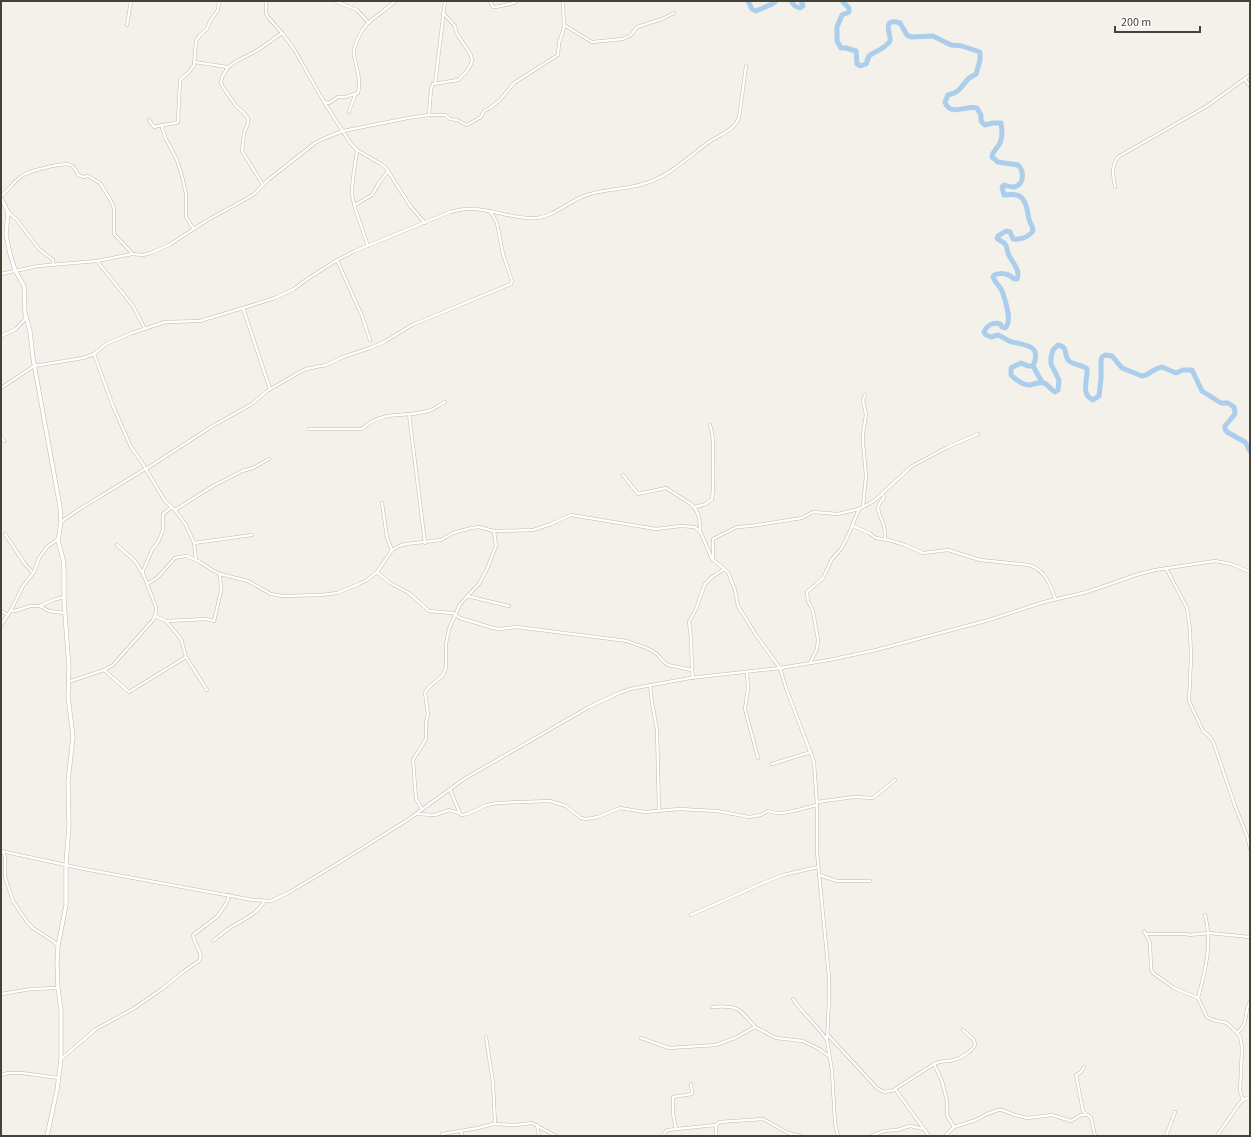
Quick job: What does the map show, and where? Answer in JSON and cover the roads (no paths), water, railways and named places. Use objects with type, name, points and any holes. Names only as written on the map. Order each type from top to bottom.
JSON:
[{"type":"street","points":[[127,25],[131,1]]},
{"type":"street","points":[[149,120],[154,127],[178,122],[180,80],[191,70],[195,62],[196,41],[207,29],[210,21],[219,9],[219,1]]},
{"type":"street","points":[[266,1],[266,14],[294,49],[324,102],[351,144],[357,150],[381,164],[388,171],[411,207],[425,223]]},
{"type":"street","points":[[335,1],[357,10],[369,23]]},
{"type":"street","points":[[349,112],[355,95],[359,91],[354,50],[363,30],[395,1]]},
{"type":"street","points":[[430,115],[431,89],[433,84],[435,84],[445,1]]},
{"type":"street","points":[[490,1],[493,7],[496,8],[517,1]]},
{"type":"street","points":[[1,274],[15,270],[53,264],[97,261],[132,254],[143,255],[150,253],[175,242],[194,228],[254,194],[268,180],[315,143],[343,131],[430,115],[445,115],[450,119],[457,120],[467,125],[479,118],[484,111],[490,108],[506,94],[514,84],[558,55],[559,43],[564,24],[563,1]]},
{"type":"street","points":[[435,84],[458,80],[466,72],[472,60],[471,55],[456,32],[455,26],[444,13]]},
{"type":"street","points":[[564,24],[572,31],[592,42],[627,37],[631,35],[637,27],[662,19],[674,13]]},
{"type":"street","points":[[263,185],[242,151],[244,133],[248,122],[247,117],[236,106],[221,83],[222,77],[227,68],[258,50],[282,33]]},
{"type":"street","points":[[195,62],[207,63],[213,66],[226,66],[227,68]]},
{"type":"street","points":[[1,388],[34,366],[79,359],[94,354],[106,344],[145,329],[171,321],[186,322],[200,320],[244,308],[294,289],[337,260],[450,212],[474,209],[521,218],[540,218],[585,196],[644,184],[664,175],[736,125],[739,118],[746,66]]},
{"type":"street","points":[[1115,187],[1112,175],[1118,158],[1201,110],[1250,75]]},
{"type":"street","points":[[1244,79],[1250,86]]},
{"type":"street","points":[[324,102],[330,102],[338,97],[355,95]]},
{"type":"street","points":[[163,125],[162,132],[177,160],[182,176],[186,194],[186,217],[194,228]]},
{"type":"street","points":[[357,150],[352,188],[354,204],[368,246]]},
{"type":"street","points":[[53,264],[53,260],[39,249],[17,220],[8,212],[1,197],[19,178],[27,172],[66,164],[72,165],[78,175],[84,177],[88,176],[91,179],[99,181],[102,185],[114,208],[114,234],[132,254]]},
{"type":"street","points":[[354,204],[358,205],[372,195],[388,171]]},
{"type":"street","points":[[61,522],[211,427],[252,404],[270,389],[300,372],[306,369],[326,365],[343,357],[370,348],[384,342],[412,325],[511,284],[512,281],[503,254],[497,223],[490,211]]},
{"type":"street","points":[[8,212],[6,235],[15,270],[24,286],[26,318],[30,331],[34,366],[58,490],[61,522],[58,538],[63,559],[69,668],[68,696],[73,737],[68,781],[69,835],[66,864],[65,913],[58,946],[58,988],[61,1010],[61,1059],[47,1136]]},
{"type":"street","points":[[337,260],[362,316],[370,340]]},
{"type":"street","points":[[97,261],[133,306],[145,329]]},
{"type":"street","points":[[244,308],[270,389]]},
{"type":"street","points":[[1,336],[16,329],[26,318]]},
{"type":"street","points":[[94,354],[113,406],[129,443],[165,501],[175,510],[186,525],[194,543],[196,560]]},
{"type":"street","points":[[863,506],[866,469],[863,443],[866,416],[863,400],[865,395]]},
{"type":"street","points":[[309,429],[362,429],[369,422],[394,414],[409,414],[431,410],[445,402]]},
{"type":"street","points":[[409,414],[425,543]]},
{"type":"street","points":[[695,507],[706,504],[712,499],[714,487],[713,432],[710,425]]},
{"type":"street","points":[[713,560],[713,539],[737,527],[802,518],[813,512],[838,514],[859,508],[882,494],[899,476],[912,466],[948,447],[978,434]]},
{"type":"street","points":[[1,437],[4,441]]},
{"type":"street","points":[[175,510],[213,486],[269,459]]},
{"type":"street","points":[[623,475],[638,494],[666,488],[695,507],[699,515],[700,530],[713,560],[728,572],[732,580],[738,606],[756,635],[780,668],[786,688],[811,752],[815,770],[818,867],[829,977],[830,1000],[827,1040],[833,1081],[835,1123],[838,1136]]},
{"type":"street","points":[[882,494],[884,498],[880,503],[878,510],[884,524],[885,539]]},
{"type":"street","points":[[382,502],[387,538],[392,550]]},
{"type":"street","points":[[143,574],[152,550],[158,542],[163,530],[162,514],[172,507]]},
{"type":"street","points":[[810,663],[817,649],[818,640],[813,611],[808,601],[807,592],[823,578],[832,559],[841,549],[853,526],[859,508]]},
{"type":"street","points":[[147,584],[157,578],[169,564],[180,556],[188,556],[220,574],[248,581],[270,594],[283,596],[321,595],[337,593],[359,584],[377,572],[392,550],[406,544],[441,540],[453,533],[470,528],[494,531],[533,530],[571,515],[656,529],[691,526],[700,530]]},
{"type":"street","points":[[853,526],[870,533],[876,538],[910,546],[923,553],[948,550],[980,560],[1036,567],[1041,570],[1047,578],[1055,598]]},
{"type":"street","points":[[422,809],[416,799],[413,760],[426,739],[426,723],[428,714],[425,694],[427,688],[444,675],[449,629],[460,604],[479,584],[487,569],[496,546],[494,531]]},
{"type":"street","points":[[5,534],[25,564],[34,573]]},
{"type":"street","points":[[194,543],[252,535]]},
{"type":"street","points":[[1,625],[24,586],[34,573],[38,561],[43,553],[58,538]]},
{"type":"street","points":[[68,682],[104,670],[112,665],[155,616],[156,607],[143,574],[132,558],[117,545]]},
{"type":"street","points":[[2,852],[66,864],[84,869],[264,902],[271,902],[346,859],[416,814],[474,773],[589,707],[619,693],[650,685],[693,678],[810,663],[905,643],[989,620],[1055,598],[1086,592],[1136,575],[1166,568],[1215,561],[1231,564],[1250,572]]},
{"type":"street","points":[[693,678],[689,622],[696,609],[705,584],[724,568]]},
{"type":"street","points":[[1166,568],[1187,608],[1190,629],[1191,659],[1189,701],[1203,731],[1210,737],[1214,744],[1250,848]]},
{"type":"street","points":[[377,572],[390,583],[409,593],[428,611],[453,613],[460,618],[499,629],[517,627],[627,641],[631,644],[654,652],[665,664],[692,670]]},
{"type":"street","points":[[155,616],[165,620],[206,619],[214,621],[221,591],[220,574]]},
{"type":"street","points":[[466,596],[509,606]]},
{"type":"street","points":[[11,610],[15,611],[30,606],[40,606],[64,597]]},
{"type":"street","points":[[40,606],[49,611],[65,613]]},
{"type":"street","points":[[1,611],[8,615]]},
{"type":"street","points":[[165,620],[181,639],[186,657],[207,690]]},
{"type":"street","points":[[104,670],[129,692],[186,657]]},
{"type":"street","points":[[747,672],[748,688],[745,709],[758,758]]},
{"type":"street","points":[[650,685],[656,730],[659,811]]},
{"type":"street","points":[[772,764],[811,752]]},
{"type":"street","points":[[416,814],[435,815],[449,810],[462,815],[487,805],[507,802],[550,801],[566,806],[581,818],[586,819],[598,817],[620,808],[645,812],[679,809],[717,811],[749,817],[761,815],[768,811],[780,813],[817,803],[854,797],[873,798],[895,780]]},
{"type":"street","points":[[450,789],[460,814]]},
{"type":"street","points":[[2,852],[5,857],[6,877],[13,901],[27,922],[58,946]]},
{"type":"street","points":[[691,915],[763,883],[818,867]]},
{"type":"street","points":[[820,875],[837,881],[870,881]]},
{"type":"street","points":[[61,1059],[96,1029],[133,1009],[200,960],[201,956],[193,935],[218,916],[227,902],[229,895]]},
{"type":"street","points":[[213,941],[252,914],[264,902]]},
{"type":"street","points":[[1205,915],[1209,933],[1206,970],[1198,998],[1207,1017],[1227,1023],[1240,1036],[1242,1048],[1240,1091],[1242,1100]]},
{"type":"street","points":[[1144,931],[1150,945],[1151,969],[1153,973],[1174,988],[1198,998]]},
{"type":"street","points":[[1146,934],[1189,935],[1209,933],[1250,937]]},
{"type":"street","points":[[1,994],[58,988]]},
{"type":"street","points":[[793,999],[801,1010],[814,1022],[827,1040]]},
{"type":"street","points":[[1237,1033],[1241,1030],[1246,1021],[1247,1010],[1250,1002]]},
{"type":"street","points":[[712,1007],[722,1006],[740,1010],[755,1027],[776,1038],[803,1041],[819,1049],[829,1057]]},
{"type":"street","points":[[641,1038],[669,1048],[716,1045],[735,1038],[755,1027]]},
{"type":"street","points":[[827,1034],[877,1088],[884,1092],[895,1090],[934,1064],[941,1061],[958,1059],[974,1047],[976,1045],[974,1040],[963,1030]]},
{"type":"street","points":[[486,1037],[494,1083],[495,1123]]},
{"type":"street","points":[[934,1064],[942,1081],[947,1101],[948,1115],[954,1128]]},
{"type":"street","points":[[1084,1067],[1081,1072],[1076,1075],[1083,1111],[1086,1115]]},
{"type":"street","points":[[1,1075],[8,1072],[58,1078]]},
{"type":"street","points":[[676,1129],[673,1114],[673,1097],[692,1094],[692,1084]]},
{"type":"street","points":[[895,1090],[929,1136]]},
{"type":"street","points":[[1217,1136],[1242,1100],[1250,1097]]},
{"type":"street","points":[[944,1136],[954,1128],[998,1110],[1027,1118],[1052,1115],[1071,1121],[1081,1115],[1090,1115],[1095,1136]]},
{"type":"street","points":[[1166,1136],[1175,1112]]},
{"type":"street","points":[[663,1136],[667,1130],[716,1125],[719,1122],[763,1119],[788,1133],[801,1136]]},
{"type":"street","points":[[442,1134],[495,1123],[515,1125],[532,1123],[556,1136]]},
{"type":"street","points":[[537,1125],[539,1136]]},
{"type":"street","points":[[716,1125],[716,1136]]},
{"type":"street","points":[[871,1136],[884,1131],[897,1130],[910,1126],[924,1129]]},
{"type":"street","points":[[461,1131],[462,1136]]},
{"type":"waterway","points":[[748,1],[752,9],[756,11],[776,1]]},
{"type":"waterway","points":[[791,1],[795,6],[800,8],[803,6],[801,1]]},
{"type":"waterway","points":[[842,1],[849,8],[849,12],[842,15],[837,27],[837,41],[841,48],[856,51],[857,64],[860,66],[866,64],[869,56],[888,44],[890,41],[888,28],[890,23],[894,22],[900,23],[907,35],[911,37],[933,36],[951,45],[962,46],[980,52],[980,60],[976,74],[968,79],[957,91],[948,95],[945,102],[947,106],[954,110],[973,107],[977,108],[981,115],[981,121],[985,125],[1001,123],[1001,141],[992,157],[998,162],[1018,165],[1022,174],[1022,180],[1018,185],[1014,187],[1004,185],[1002,187],[1004,195],[1013,194],[1022,198],[1026,204],[1029,221],[1033,227],[1033,231],[1027,236],[1016,239],[1013,239],[1010,232],[1006,231],[997,238],[1006,245],[1009,256],[1017,269],[1018,275],[1017,279],[1005,274],[994,275],[993,277],[1001,289],[1005,300],[1008,310],[1008,321],[1005,328],[997,323],[989,326],[984,332],[986,335],[991,337],[998,335],[1010,341],[1028,346],[1034,350],[1036,354],[1033,366],[1028,366],[1021,363],[1011,368],[1011,375],[1025,384],[1030,385],[1045,383],[1055,392],[1058,390],[1059,380],[1051,364],[1051,357],[1053,350],[1058,345],[1065,349],[1069,361],[1087,369],[1086,390],[1089,397],[1093,400],[1099,396],[1101,360],[1105,355],[1112,356],[1122,368],[1142,376],[1162,367],[1176,373],[1183,370],[1192,370],[1202,391],[1221,403],[1228,403],[1234,407],[1235,414],[1225,426],[1225,429],[1227,432],[1245,442],[1250,451]]},
{"type":"waterway","points":[[1033,366],[1042,382]]}]
